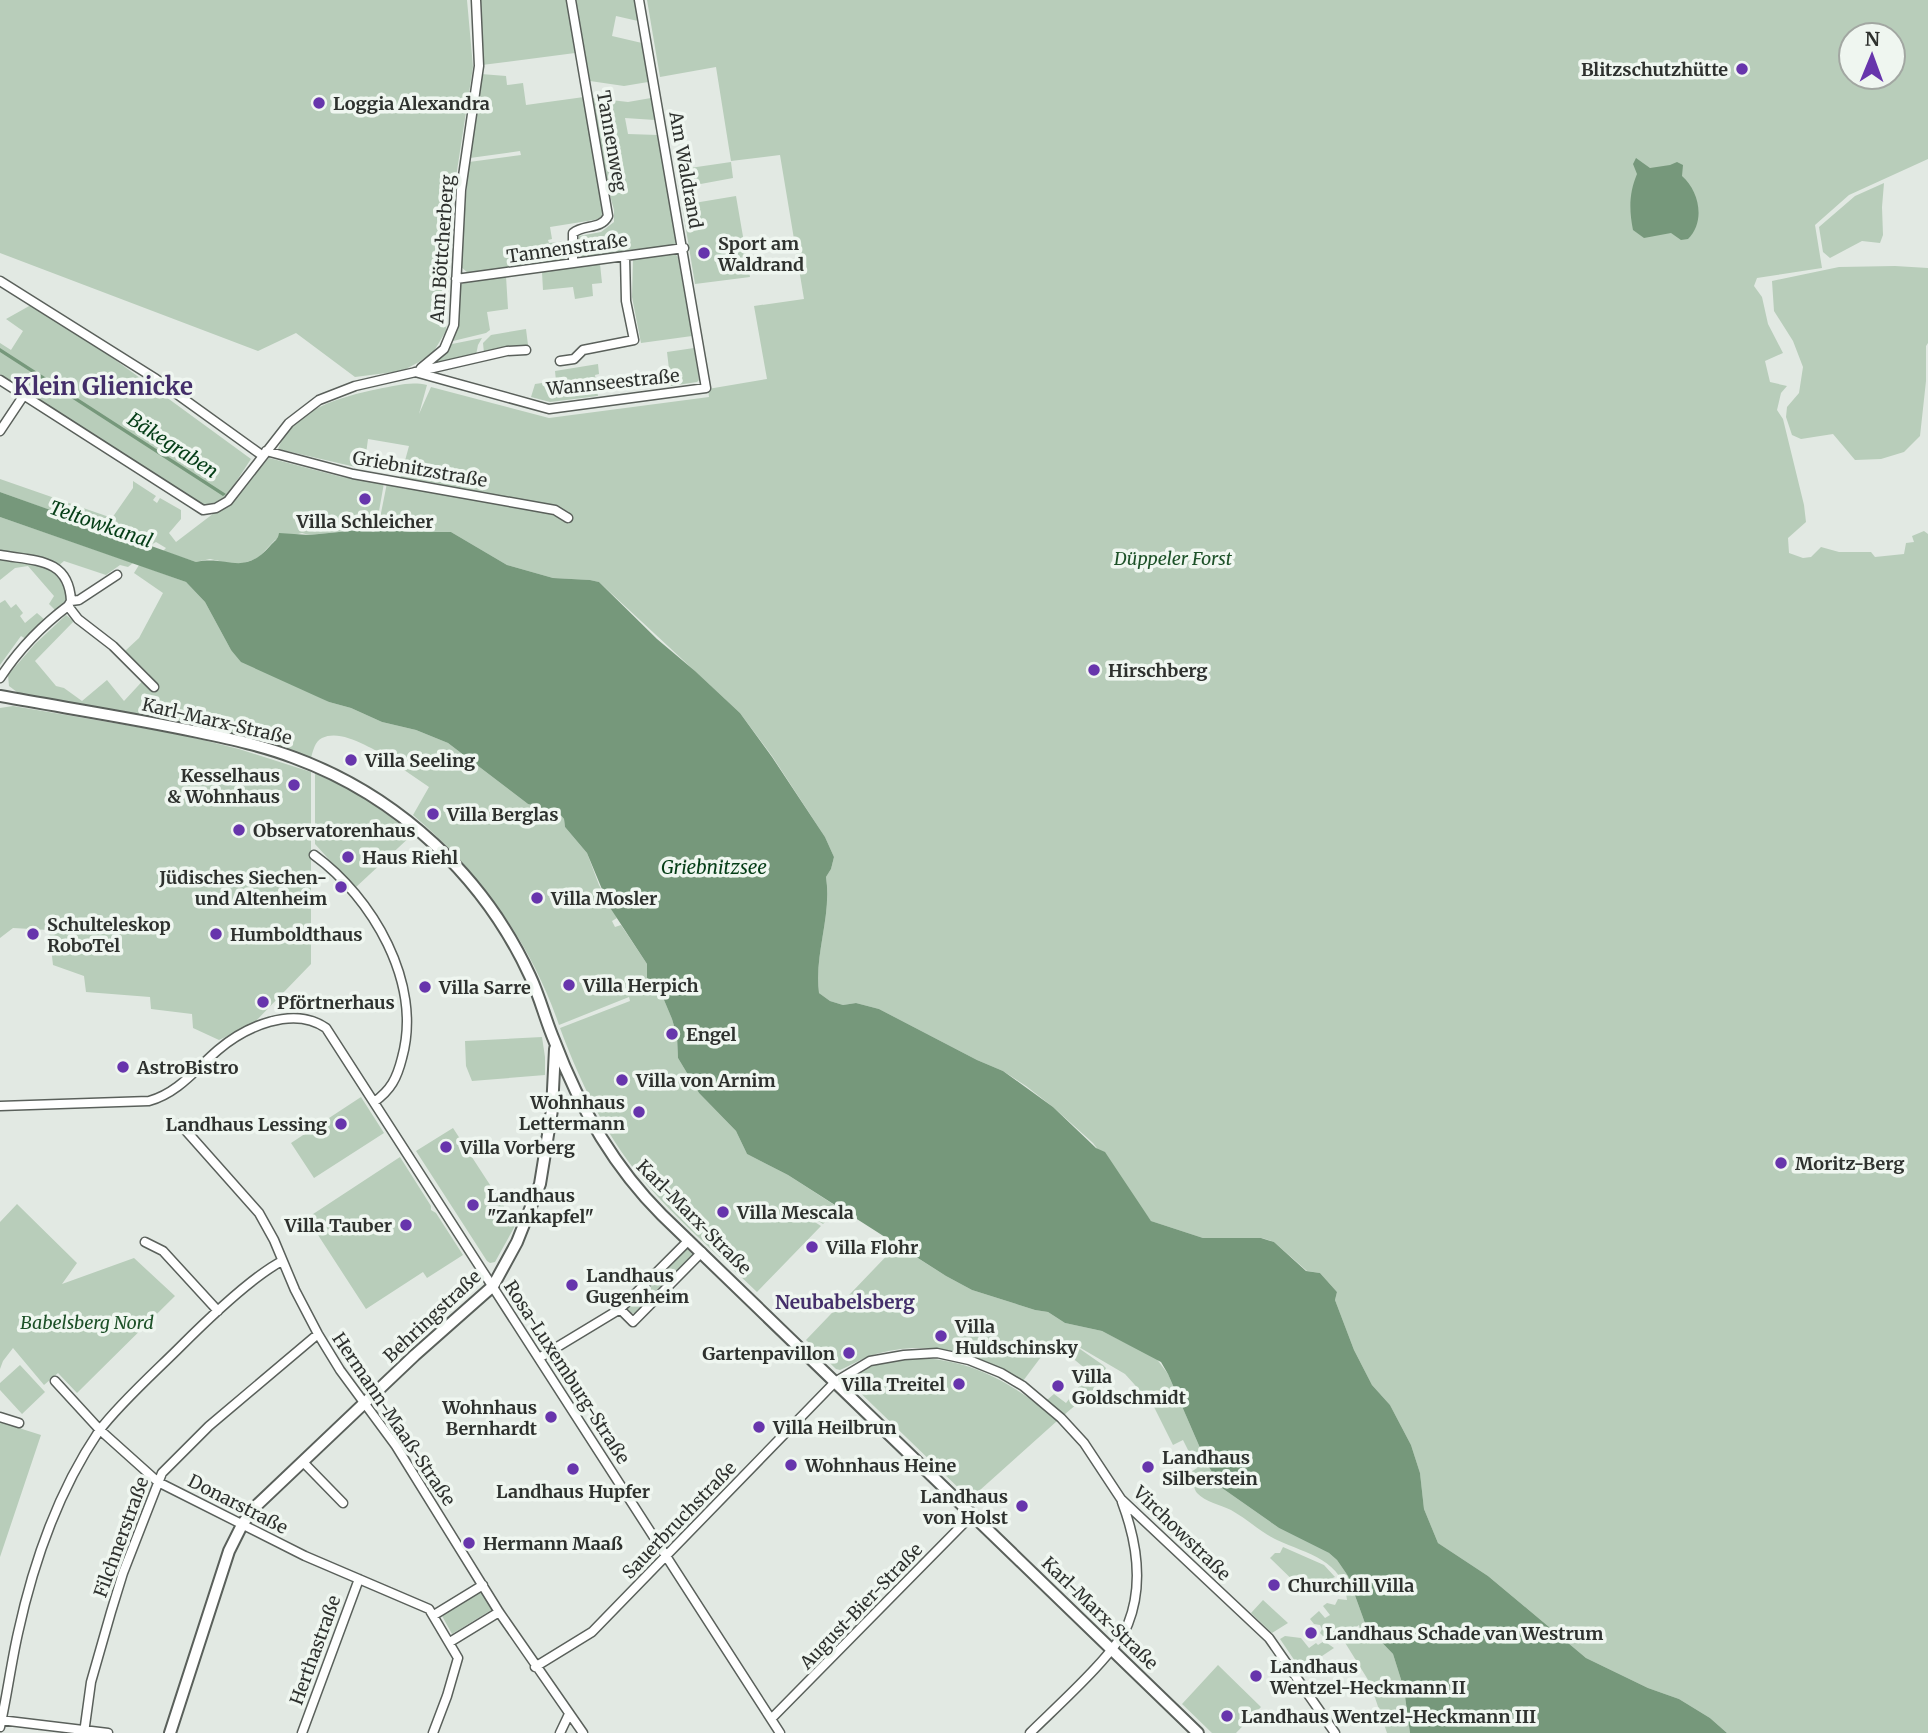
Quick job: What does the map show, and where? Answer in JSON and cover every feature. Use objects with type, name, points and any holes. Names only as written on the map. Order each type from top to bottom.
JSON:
[{"type":"street","name":"Am Böttcherberg","points":[[415,372],[438,356],[450,338],[454,317],[461,190],[479,66],[476,0]]},
{"type":"street","name":"Tannenweg","points":[[570,0],[608,216],[601,224],[578,229],[573,233],[573,263]]},
{"type":"street","name":"Am Waldrand","points":[[639,0],[684,248],[706,388]]},
{"type":"street","name":"Tannenstraße","points":[[456,279],[684,248]]},
{"type":"street","name":"Wannseestraße","points":[[560,361],[575,359],[583,350],[634,340],[626,301],[625,256]]},
{"type":"street","points":[[0,281],[156,379],[264,453]]},
{"type":"street","points":[[415,372],[507,351],[526,350]]},
{"type":"street","name":"Wannseestraße","points":[[24,395],[203,510],[216,508],[228,501],[289,424],[319,400],[347,388],[415,372],[549,409],[706,388]]},
{"type":"street","points":[[0,380],[24,395],[0,431]]},
{"type":"street","name":"Griebnitzstraße","points":[[264,453],[353,474],[555,510],[568,518]]},
{"type":"street","points":[[0,555],[53,565],[67,583],[70,603],[78,619],[113,646],[154,687]]},
{"type":"street","points":[[0,678],[38,629],[70,603],[117,575]]},
{"type":"street","name":"Karl-Marx-Straße","points":[[0,696],[176,727],[259,746],[313,765],[374,796],[432,841],[472,882],[495,913],[530,976],[554,1042],[587,1112],[619,1164],[643,1195],[1198,1733]]},
{"type":"street","points":[[314,855],[328,865],[352,890],[375,922],[396,966],[405,996],[407,1025],[404,1052],[388,1092],[374,1102]]},
{"type":"street","name":"Rosa-Luxemburg-Straße","points":[[0,1106],[122,1103],[158,1098],[178,1087],[220,1048],[248,1031],[289,1018],[302,1018],[326,1028],[780,1733]]},
{"type":"street","name":"Behringstraße","points":[[170,1733],[229,1551],[243,1523],[257,1505],[493,1286],[517,1242],[540,1184],[552,1110],[554,1042]]},
{"type":"street","name":"Hermann-Maaß-Straße","points":[[180,1124],[259,1213],[317,1334],[396,1446],[499,1612],[583,1733]]},
{"type":"street","points":[[539,1358],[620,1309],[689,1240]]},
{"type":"street","points":[[145,1242],[163,1251],[218,1311]]},
{"type":"street","points":[[620,1309],[634,1322],[702,1252]]},
{"type":"street","points":[[108,1733],[0,1723],[18,1633],[33,1577],[59,1508],[75,1473],[100,1430],[218,1311],[282,1261]]},
{"type":"street","name":"Filchnerstraße","points":[[84,1732],[91,1682],[111,1612],[123,1573],[162,1473],[209,1426],[317,1334]]},
{"type":"street","name":"Virchowstraße","points":[[835,1382],[870,1361],[920,1353],[941,1353],[993,1369],[1023,1386],[1062,1418],[1084,1443],[1122,1499],[1269,1638],[1335,1733]]},
{"type":"street","name":"Donarstraße","points":[[55,1381],[100,1430],[158,1482],[305,1556],[429,1609],[434,1615]]},
{"type":"street","name":"Sauerbruchstraße","points":[[535,1667],[592,1632],[835,1382]]},
{"type":"street","points":[[0,1417],[19,1423]]},
{"type":"street","points":[[303,1462],[343,1503]]},
{"type":"street","points":[[1030,1733],[1111,1649],[1127,1626],[1137,1577],[1137,1556],[1122,1499]]},
{"type":"street","name":"August-Bier-Straße","points":[[771,1719],[972,1514]]},
{"type":"street","name":"Herthastraße","points":[[302,1733],[359,1578]]},
{"type":"street","points":[[433,1733],[458,1658],[434,1615],[484,1585]]},
{"type":"street","points":[[450,1642],[499,1612]]},
{"type":"street","points":[[560,1733],[569,1714]]},
{"type":"green space","points":[[0,0],[467,0],[473,67],[454,190],[446,331],[434,351],[402,371],[355,377],[296,333],[258,351],[0,253]]},
{"type":"green space","points":[[479,0],[566,0],[575,53],[482,65]]},
{"type":"green space","points":[[576,0],[634,0],[638,21],[616,16],[612,36],[642,43],[648,82],[624,86],[590,81]]},
{"type":"green space","name":"Düppeler Forst","points":[[647,0],[1928,0],[1928,159],[1849,195],[1815,225],[1822,268],[1757,278],[1754,286],[1762,297],[1768,324],[1783,353],[1765,361],[1770,382],[1787,386],[1781,393],[1777,410],[1783,419],[1804,505],[1806,522],[1788,538],[1789,553],[1803,558],[1811,557],[1821,547],[1839,552],[1871,552],[1875,557],[1904,554],[1906,543],[1914,542],[1912,536],[1924,531],[1928,534],[1928,1733],[1727,1733],[1710,1718],[1679,1699],[1648,1688],[1586,1658],[1488,1576],[1438,1543],[1424,1509],[1420,1473],[1411,1445],[1390,1405],[1372,1385],[1354,1350],[1335,1300],[1337,1292],[1320,1273],[1307,1271],[1274,1242],[1262,1238],[1203,1238],[1151,1221],[1093,1143],[1026,1086],[1003,1071],[879,1009],[856,1003],[843,1005],[830,1001],[819,993],[819,964],[827,906],[826,877],[834,857],[825,837],[740,713],[599,582],[553,578],[507,565],[451,532],[412,532],[378,528],[387,483],[555,513],[569,524],[568,511],[429,482],[400,479],[409,446],[368,439],[364,469],[278,449],[295,424],[320,407],[349,396],[402,384],[427,385],[419,414],[431,387],[549,418],[709,397],[708,389],[767,379],[754,306],[804,299],[780,155],[731,161],[716,67],[660,77]]},
{"type":"green space","points":[[481,74],[506,76],[507,85],[523,83],[526,105],[584,97],[604,215],[600,219],[550,227],[552,239],[548,240],[549,243],[568,241],[567,257],[563,260],[468,273],[460,266],[469,162],[521,155],[520,151],[470,158]]},
{"type":"green space","points":[[593,98],[628,102],[651,98],[655,120],[625,118],[628,134],[658,135],[676,243],[673,246],[583,258],[580,255],[579,236],[601,232],[614,222]]},
{"type":"green space","points":[[731,162],[733,178],[679,188],[676,170]]},
{"type":"green space","points":[[1884,183],[1883,235],[1880,243],[1862,241],[1830,258],[1823,252],[1819,227],[1855,196]]},
{"type":"green space","points":[[736,196],[750,277],[695,284],[682,205]]},
{"type":"green space","points":[[675,254],[678,257],[692,336],[641,343],[632,297],[633,260]]},
{"type":"green space","points":[[600,264],[602,283],[592,284],[593,296],[575,299],[573,287],[543,290],[542,272]]},
{"type":"green space","points":[[1839,267],[1928,268],[1928,343],[1920,436],[1904,452],[1881,459],[1855,460],[1833,434],[1801,439],[1792,435],[1786,417],[1787,407],[1799,393],[1803,367],[1793,341],[1774,311],[1772,281]]},
{"type":"green space","points":[[506,276],[508,309],[487,312],[490,330],[486,333],[453,341],[457,328],[460,284]]},
{"type":"green space","points":[[31,305],[88,340],[251,459],[230,491],[232,494],[213,506],[203,506],[0,374],[0,343],[11,350],[23,331],[6,319]]},
{"type":"green space","points":[[526,329],[528,345],[484,353],[483,343],[491,335]]},
{"type":"green space","points":[[482,338],[476,355],[431,365],[442,357],[452,344]]},
{"type":"green space","points":[[694,348],[699,380],[671,386],[667,352]]},
{"type":"green space","points":[[598,364],[599,374],[595,375],[598,396],[550,402],[531,397],[535,384],[556,381],[555,371]]},
{"type":"green space","points":[[269,458],[342,477],[384,483],[376,528],[309,535],[302,533],[275,540],[258,558],[238,565],[210,559],[196,562],[163,551],[166,548],[156,542],[149,546],[0,492],[0,479],[112,518],[133,488],[133,481],[156,496],[153,500],[157,503],[160,498],[181,510],[181,519],[169,533],[176,542],[230,504]]},
{"type":"green space","points":[[0,517],[133,563],[128,567],[120,565],[106,575],[64,561],[58,566],[45,559],[0,552]]},
{"type":"green space","points":[[0,559],[34,563],[49,569],[69,596],[63,608],[57,612],[49,604],[54,596],[28,566],[15,568],[0,580]]},
{"type":"green space","points":[[139,565],[186,582],[205,602],[231,650],[329,702],[448,743],[528,804],[559,813],[564,819],[565,827],[587,853],[599,885],[617,918],[612,921],[615,927],[621,925],[647,964],[647,978],[659,988],[677,1036],[678,1058],[699,1093],[736,1131],[747,1154],[788,1175],[839,1208],[823,1224],[798,1208],[796,1210],[821,1226],[757,1292],[675,1215],[635,1170],[597,1112],[577,1071],[560,1028],[630,1001],[629,997],[559,1025],[534,966],[501,911],[460,860],[413,815],[429,787],[391,761],[392,759],[348,738],[330,736],[320,739],[311,758],[241,736],[134,713],[26,695],[9,686],[8,675],[35,644],[66,615],[74,621],[35,661],[56,686],[64,688],[82,701],[107,680],[124,701],[149,674],[125,651],[139,638],[163,593],[134,573]]},
{"type":"green space","points":[[5,600],[11,608],[16,604],[23,613],[20,616],[25,623],[37,613],[45,620],[26,639],[21,636],[0,665],[0,603]]},
{"type":"green space","points":[[13,706],[179,734],[239,749],[311,772],[311,964],[253,1024],[219,1040],[193,1028],[192,1014],[151,1009],[150,997],[86,992],[84,976],[53,965],[49,930],[13,928],[0,938],[0,708]]},
{"type":"green space","points":[[315,773],[364,797],[413,834],[355,888],[315,844]]},
{"type":"green space","points":[[542,1037],[545,1075],[472,1081],[466,1066],[465,1041]]},
{"type":"green space","points":[[361,1097],[384,1133],[314,1178],[291,1143]]},
{"type":"green space","points":[[453,1128],[507,1211],[520,1217],[495,1262],[487,1261],[416,1151]]},
{"type":"green space","points":[[400,1157],[431,1210],[436,1213],[463,1255],[427,1278],[423,1272],[366,1309],[307,1218]]},
{"type":"green space","name":"Babelsberg Nord","points":[[17,1204],[77,1263],[62,1284],[134,1258],[175,1296],[77,1393],[58,1373],[44,1385],[13,1348],[0,1369],[0,1222]]},
{"type":"green space","points":[[897,1245],[972,1290],[1048,1312],[1065,1323],[1102,1331],[1156,1358],[1168,1374],[1207,1464],[1222,1488],[1279,1528],[1329,1553],[1348,1576],[1366,1626],[1393,1654],[1404,1689],[1410,1733],[1387,1733],[1370,1683],[1344,1641],[1360,1630],[1359,1625],[1341,1637],[1331,1630],[1325,1638],[1320,1633],[1320,1625],[1314,1624],[1310,1619],[1319,1611],[1325,1618],[1330,1615],[1323,1606],[1327,1603],[1335,1605],[1338,1599],[1347,1600],[1339,1576],[1322,1560],[1271,1537],[1231,1510],[1200,1496],[1194,1486],[1191,1472],[1197,1468],[1183,1440],[1173,1445],[1153,1405],[1125,1374],[1067,1340],[1103,1365],[1106,1368],[1104,1372],[1093,1375],[1064,1351],[1050,1345],[1023,1381],[987,1362],[930,1348],[890,1351],[866,1357],[840,1370],[836,1369],[806,1340]]},
{"type":"green space","points":[[685,1247],[694,1256],[637,1314],[632,1313],[628,1309],[629,1304]]},
{"type":"green space","points":[[917,1358],[956,1363],[993,1376],[1026,1396],[1057,1421],[970,1499],[847,1380],[872,1365]]},
{"type":"green space","points":[[20,1365],[45,1392],[22,1414],[0,1390],[0,1383]]},
{"type":"green space","points":[[1081,1369],[1100,1384],[1064,1415],[1047,1400],[1054,1394],[1066,1403],[1080,1385],[1073,1378]]},
{"type":"green space","points":[[0,1422],[41,1435],[0,1557]]},
{"type":"green space","points":[[1283,1547],[1324,1565],[1335,1577],[1328,1580],[1329,1584],[1316,1587],[1307,1594],[1270,1558],[1275,1553],[1280,1553]]},
{"type":"green space","points":[[482,1590],[493,1609],[452,1634],[441,1614]]},
{"type":"green space","points":[[1263,1600],[1288,1623],[1272,1633],[1251,1613]]},
{"type":"green space","points":[[1285,1636],[1301,1638],[1309,1648],[1324,1641],[1334,1648],[1301,1670],[1280,1639]]},
{"type":"green space","points":[[1218,1665],[1261,1707],[1236,1733],[1212,1733],[1182,1704]]},
{"type":"water","points":[[1636,158],[1650,168],[1677,162],[1683,165],[1682,176],[1693,190],[1698,206],[1697,224],[1688,239],[1681,240],[1671,233],[1644,238],[1633,230],[1630,202],[1637,174],[1633,164]]},
{"type":"water","name":"Bäkegraben","points":[[0,348],[226,494],[223,496],[0,352]]},
{"type":"water","name":"Griebnitzsee","points":[[0,492],[196,562],[252,561],[277,539],[279,533],[309,535],[379,528],[412,532],[451,532],[507,565],[553,578],[599,582],[657,639],[740,713],[825,837],[834,857],[826,877],[827,906],[819,964],[819,993],[830,1001],[843,1005],[856,1003],[879,1009],[1003,1071],[1053,1107],[1096,1148],[1105,1152],[1151,1221],[1203,1238],[1261,1238],[1274,1242],[1306,1271],[1320,1273],[1337,1292],[1335,1300],[1354,1350],[1372,1385],[1390,1405],[1411,1445],[1420,1473],[1424,1509],[1438,1543],[1488,1576],[1586,1658],[1648,1688],[1679,1699],[1710,1718],[1727,1733],[1410,1733],[1404,1689],[1393,1654],[1366,1626],[1348,1576],[1329,1553],[1279,1528],[1222,1488],[1207,1464],[1161,1362],[1102,1331],[1065,1323],[1048,1312],[972,1290],[788,1175],[747,1154],[736,1131],[699,1093],[678,1058],[677,1036],[659,988],[647,978],[647,964],[609,906],[587,853],[565,827],[564,819],[559,813],[528,804],[448,743],[329,702],[241,662],[231,650],[205,602],[186,582],[0,517]]},
{"type":"place","name":"Blitzschutzhütte","points":[[1742,69]]},
{"type":"place","name":"Loggia Alexandra","points":[[319,103]]},
{"type":"place","name":"Sport am Waldrand","points":[[704,253]]},
{"type":"place","name":"Villa Schleicher","points":[[365,499]]},
{"type":"place","name":"Hirschberg","points":[[1094,670]]},
{"type":"place","name":"Villa Seeling","points":[[351,760]]},
{"type":"place","name":"Kesselhaus & Wohnhaus","points":[[294,785]]},
{"type":"place","name":"Villa Berglas","points":[[433,814]]},
{"type":"place","name":"Observatorenhaus","points":[[239,830]]},
{"type":"place","name":"Haus Riehl","points":[[348,857]]},
{"type":"place","name":"Jüdisches Siechen- und Altenheim","points":[[341,887]]},
{"type":"place","name":"Villa Mosler","points":[[537,898]]},
{"type":"place","name":"Schulteleskop RoboTel","points":[[33,934]]},
{"type":"place","name":"Humboldthaus","points":[[216,934]]},
{"type":"place","name":"Villa Herpich","points":[[569,985]]},
{"type":"place","name":"Villa Sarre","points":[[425,987]]},
{"type":"place","name":"Pförtnerhaus","points":[[263,1002]]},
{"type":"place","name":"Engel","points":[[672,1034]]},
{"type":"place","name":"AstroBistro","points":[[123,1067]]},
{"type":"place","name":"Villa von Arnim","points":[[622,1080]]},
{"type":"place","name":"Wohnhaus Lettermann","points":[[639,1112]]},
{"type":"place","name":"Landhaus Lessing","points":[[341,1124]]},
{"type":"place","name":"Villa Vorberg","points":[[446,1147]]},
{"type":"place","name":"Moritz-Berg","points":[[1781,1163]]},
{"type":"place","name":"Landhaus \"Zankapfel\"","points":[[473,1205]]},
{"type":"place","name":"Villa Mescala","points":[[723,1212]]},
{"type":"place","name":"Villa Tauber","points":[[406,1225]]},
{"type":"place","name":"Villa Flohr","points":[[812,1247]]},
{"type":"place","name":"Landhaus Gugenheim","points":[[572,1285]]},
{"type":"place","name":"Villa Huldschinsky","points":[[941,1336]]},
{"type":"place","name":"Gartenpavillon","points":[[849,1353]]},
{"type":"place","name":"Villa Treitel","points":[[959,1384]]},
{"type":"place","name":"Villa Goldschmidt","points":[[1058,1386]]},
{"type":"place","name":"Wohnhaus Bernhardt","points":[[551,1417]]},
{"type":"place","name":"Villa Heilbrun","points":[[759,1427]]},
{"type":"place","name":"Wohnhaus Heine","points":[[791,1465]]},
{"type":"place","name":"Landhaus Silberstein","points":[[1148,1467]]},
{"type":"place","name":"Landhaus Hupfer","points":[[573,1469]]},
{"type":"place","name":"Landhaus von Holst","points":[[1022,1506]]},
{"type":"place","name":"Hermann Maaß","points":[[469,1543]]},
{"type":"place","name":"Churchill Villa","points":[[1274,1585]]},
{"type":"place","name":"Landhaus Schade van Westrum","points":[[1311,1633]]},
{"type":"place","name":"Landhaus Wentzel-Heckmann II","points":[[1256,1676]]},
{"type":"place","name":"Landhaus Wentzel-Heckmann III","points":[[1227,1716]]},
{"type":"district","name":"Klein Glienicke","points":[[103,386]]},
{"type":"district","name":"Neubabelsberg","points":[[845,1302]]},
{"type":"water label","name":"Teltowkanal","points":[[101,524]]}]
